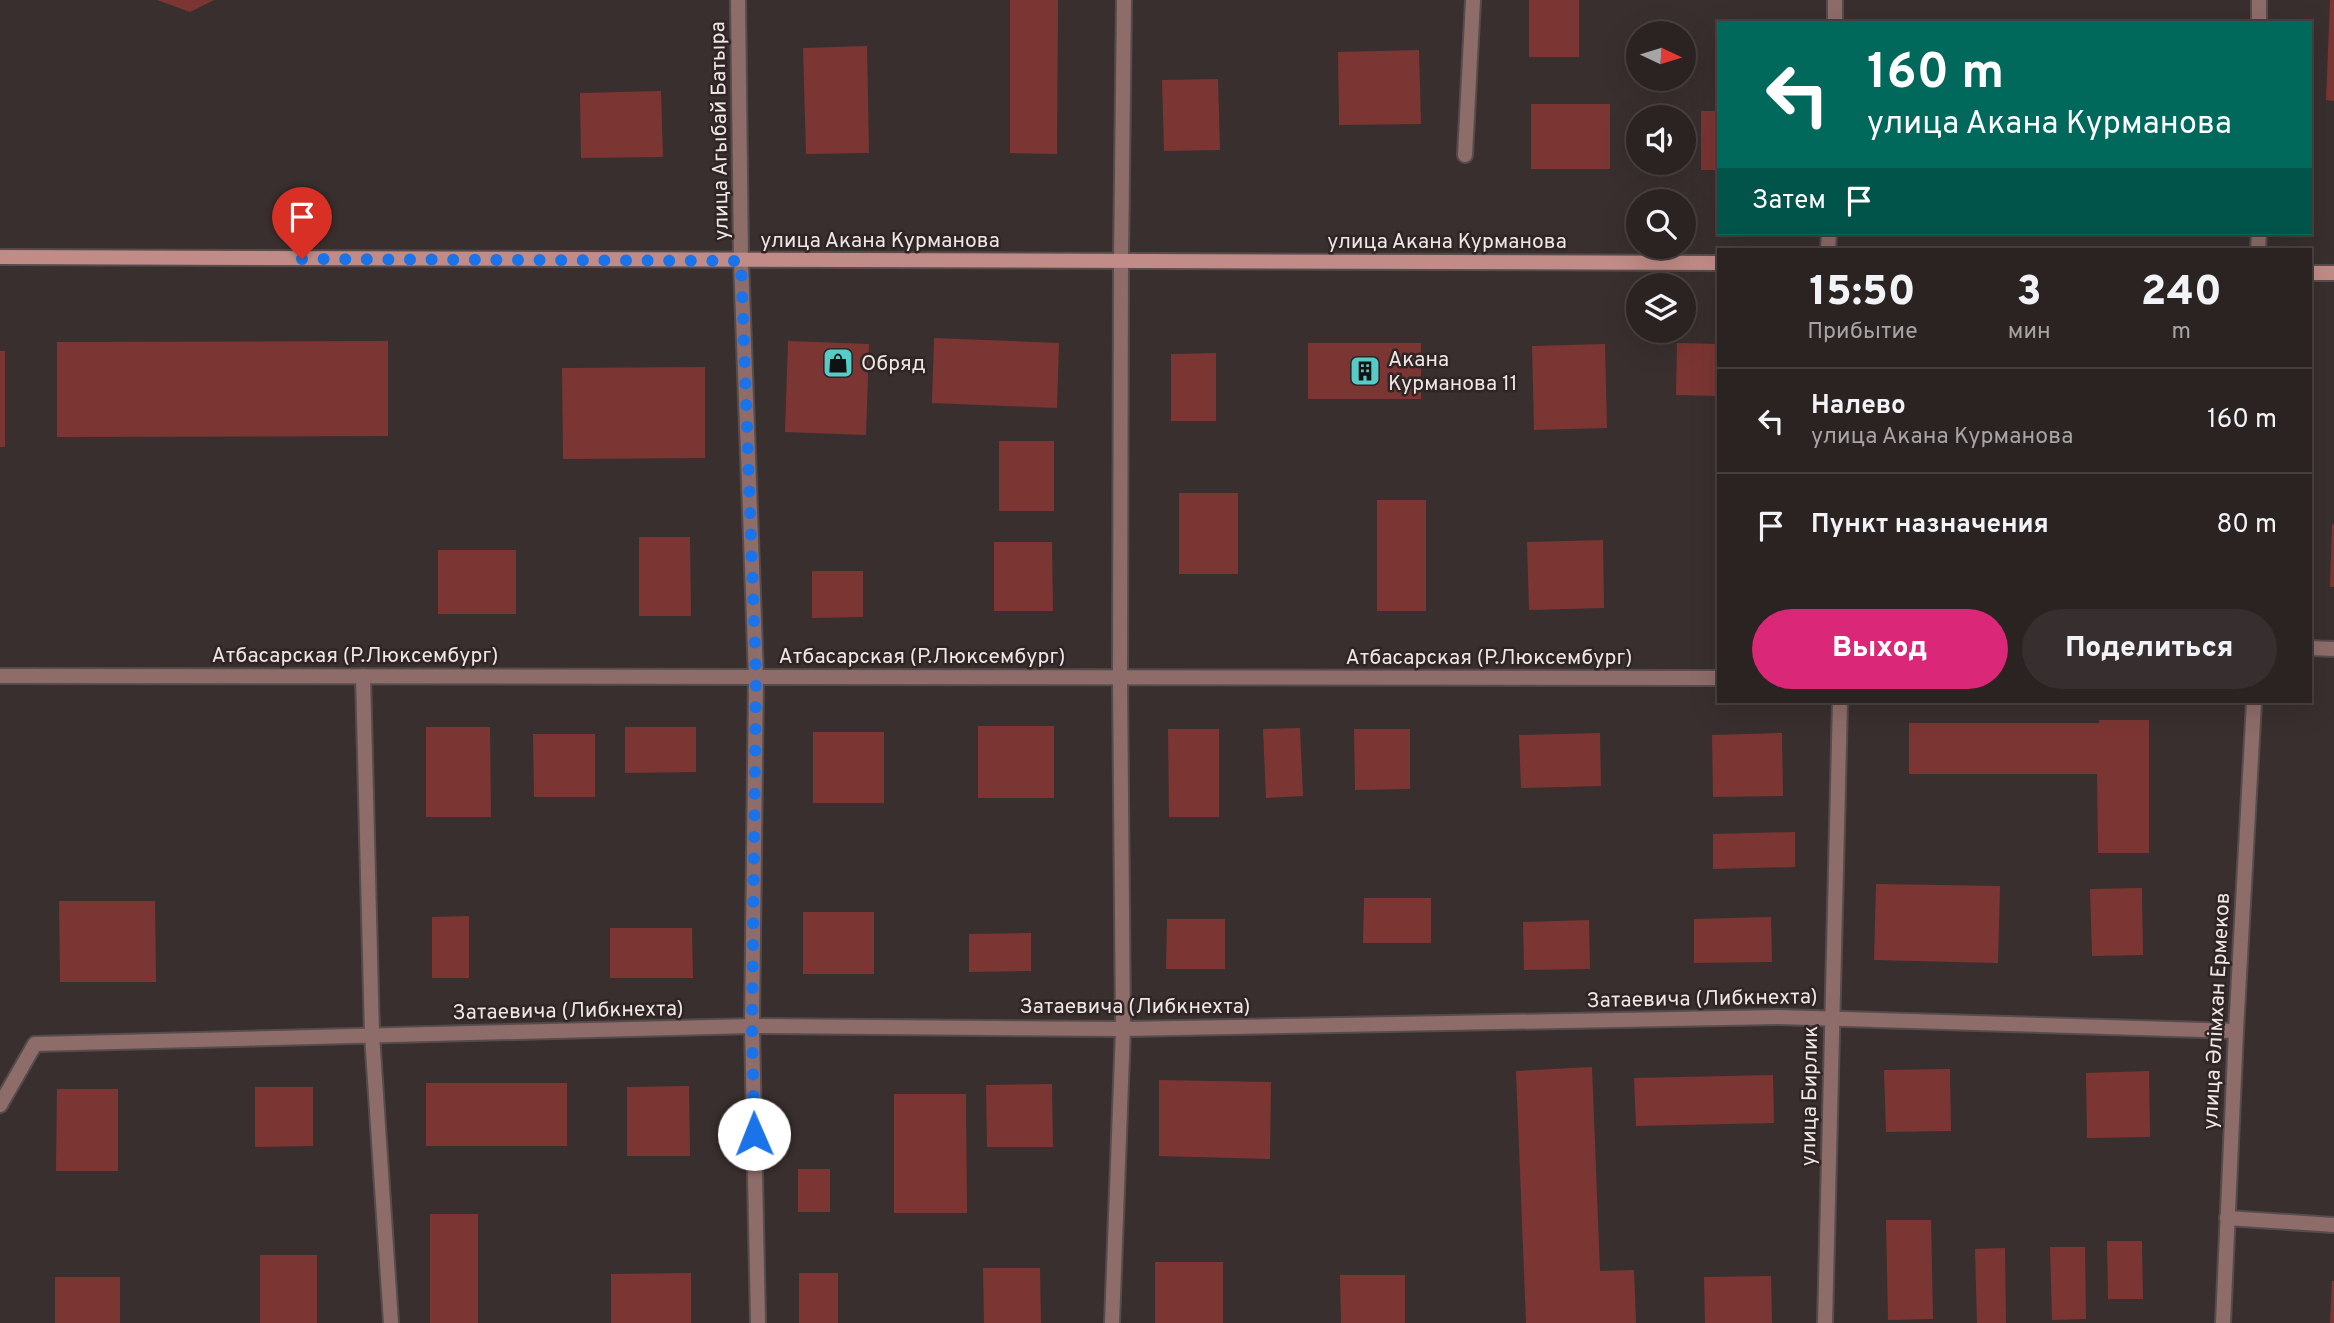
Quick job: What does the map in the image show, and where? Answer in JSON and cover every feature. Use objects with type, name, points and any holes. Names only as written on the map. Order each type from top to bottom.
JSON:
[{"type":"main road","name":"улица Акана Курманова","points":[[0,257],[1717,264]]},
{"type":"main road","points":[[2312,273],[2334,273]]},
{"type":"street","name":"улица Агыбай Батыра","points":[[738,0],[741,261],[756,677],[752,1026],[758,1323]]},
{"type":"street","points":[[1112,1323],[1123,1029],[1120,677],[1124,0]]},
{"type":"street","points":[[1465,155],[1473,0]]},
{"type":"street","points":[[1835,0],[1835,21]]},
{"type":"street","points":[[2259,0],[2259,21]]},
{"type":"street","points":[[2312,648],[2334,649]]},
{"type":"street","name":"Атбасарская (Р.Люксембург)","points":[[0,676],[1717,678]]},
{"type":"street","points":[[363,676],[372,1035],[391,1323]]},
{"type":"street","name":"улица Бирлик","points":[[1825,1323],[1840,703]]},
{"type":"street","name":"улица Әлімхан Ермеков","points":[[2223,1323],[2254,703]]},
{"type":"street","name":"Затаевича (Либкнехта)","points":[[0,1105],[35,1044],[752,1026],[1123,1029],[1831,1017],[2236,1031]]},
{"type":"street","points":[[2227,1218],[2334,1225]]},
{"type":"building","points":[[157,0],[214,0],[190,12]]},
{"type":"building","points":[[1010,0],[1058,0],[1057,154],[1010,153]]},
{"type":"building","points":[[1529,0],[1579,0],[1579,57],[1529,57]]},
{"type":"building","points":[[2330,0],[2334,0],[2334,101],[2326,100]]},
{"type":"building","points":[[867,46],[869,153],[806,154],[803,48]]},
{"type":"building","points":[[1419,50],[1421,124],[1339,125],[1338,52]]},
{"type":"building","points":[[1218,79],[1220,150],[1164,151],[1162,80]]},
{"type":"building","points":[[661,91],[663,157],[581,158],[580,93]]},
{"type":"building","points":[[1531,104],[1610,104],[1610,169],[1531,169]]},
{"type":"building","points":[[1701,111],[1717,111],[1717,170],[1701,170]]},
{"type":"building","points":[[934,338],[1059,343],[1057,408],[932,403]]},
{"type":"building","points":[[388,341],[388,436],[57,437],[57,342]]},
{"type":"building","points":[[788,341],[869,344],[866,435],[785,432]]},
{"type":"building","name":"Акана Курманова 11","points":[[1308,343],[1421,343],[1421,399],[1308,399]]},
{"type":"building","points":[[1677,343],[1717,344],[1717,396],[1676,395]]},
{"type":"building","points":[[1605,344],[1607,428],[1534,430],[1532,346]]},
{"type":"building","points":[[0,351],[5,351],[5,447],[0,447]]},
{"type":"building","points":[[1216,353],[1216,421],[1171,421],[1171,354]]},
{"type":"building","points":[[705,367],[705,458],[563,459],[562,368]]},
{"type":"building","points":[[999,441],[1054,441],[1054,511],[999,511]]},
{"type":"building","points":[[1179,493],[1238,493],[1238,574],[1179,574]]},
{"type":"building","points":[[1377,500],[1426,500],[1426,611],[1377,611]]},
{"type":"building","points":[[2332,524],[2334,587],[2330,587]]},
{"type":"building","points":[[639,537],[690,537],[691,616],[639,616]]},
{"type":"building","points":[[1603,540],[1604,608],[1529,610],[1527,542]]},
{"type":"building","points":[[994,542],[1052,542],[1053,611],[994,611]]},
{"type":"building","points":[[438,550],[516,550],[516,614],[438,614]]},
{"type":"building","points":[[812,571],[863,571],[863,617],[812,618]]},
{"type":"building","points":[[2099,720],[2149,720],[2149,853],[2098,853],[2097,774],[1909,774],[1909,723],[2099,723]]},
{"type":"building","points":[[978,726],[1054,726],[1054,798],[978,798]]},
{"type":"building","points":[[426,727],[490,727],[491,817],[426,817]]},
{"type":"building","points":[[625,727],[696,727],[696,772],[625,773]]},
{"type":"building","points":[[1300,728],[1303,796],[1266,798],[1263,729]]},
{"type":"building","points":[[1168,729],[1219,729],[1219,817],[1169,817]]},
{"type":"building","points":[[1354,729],[1410,729],[1410,789],[1355,790]]},
{"type":"building","points":[[813,732],[884,732],[884,803],[813,803]]},
{"type":"building","points":[[1600,733],[1601,786],[1521,788],[1519,735]]},
{"type":"building","points":[[1782,733],[1783,796],[1713,797],[1712,735]]},
{"type":"building","points":[[533,734],[595,734],[595,797],[534,797]]},
{"type":"building","points":[[1795,832],[1795,867],[1713,869],[1713,834]]},
{"type":"building","points":[[1876,884],[2000,886],[1998,963],[1874,960]]},
{"type":"building","points":[[2142,888],[2143,955],[2092,956],[2090,889]]},
{"type":"building","points":[[1364,898],[1431,898],[1431,943],[1363,943]]},
{"type":"building","points":[[59,901],[155,901],[156,982],[60,982]]},
{"type":"building","points":[[803,912],[874,912],[874,974],[803,974]]},
{"type":"building","points":[[469,916],[469,978],[432,978],[432,917]]},
{"type":"building","points":[[1771,917],[1772,962],[1694,963],[1694,919]]},
{"type":"building","points":[[1167,919],[1225,919],[1225,969],[1166,969]]},
{"type":"building","points":[[1589,920],[1590,969],[1524,970],[1523,922]]},
{"type":"building","points":[[610,928],[692,928],[693,978],[610,978]]},
{"type":"building","points":[[1031,933],[1031,971],[969,972],[969,934]]},
{"type":"building","points":[[1592,1067],[1600,1271],[1634,1270],[1636,1323],[1526,1323],[1516,1071]]},
{"type":"building","points":[[1950,1069],[1951,1131],[1886,1132],[1884,1070]]},
{"type":"building","points":[[2149,1071],[2150,1137],[2087,1138],[2086,1073]]},
{"type":"building","points":[[1773,1075],[1774,1123],[1636,1126],[1634,1078]]},
{"type":"building","points":[[1159,1080],[1271,1082],[1270,1159],[1159,1156]]},
{"type":"building","points":[[426,1083],[567,1083],[567,1146],[426,1146]]},
{"type":"building","points":[[1052,1084],[1053,1147],[987,1147],[986,1085]]},
{"type":"building","points":[[689,1086],[690,1156],[627,1156],[627,1087]]},
{"type":"building","points":[[255,1087],[313,1087],[313,1146],[255,1147]]},
{"type":"building","points":[[57,1089],[118,1089],[118,1171],[56,1171]]},
{"type":"building","points":[[894,1094],[966,1094],[967,1213],[894,1213]]},
{"type":"building","points":[[798,1169],[830,1169],[830,1212],[798,1212]]},
{"type":"building","points":[[430,1214],[478,1214],[478,1323],[430,1323]]},
{"type":"building","points":[[1886,1220],[1931,1220],[1933,1319],[1888,1320]]},
{"type":"building","points":[[2107,1241],[2142,1241],[2143,1299],[2108,1299]]},
{"type":"building","points":[[2050,1247],[2085,1247],[2086,1319],[2052,1320]]},
{"type":"building","points":[[2005,1248],[2006,1323],[1977,1323],[1975,1249]]},
{"type":"building","points":[[260,1255],[317,1255],[317,1323],[260,1323]]},
{"type":"building","points":[[1155,1262],[1223,1262],[1223,1323],[1155,1323]]},
{"type":"building","points":[[983,1268],[1040,1268],[1041,1323],[984,1323]]},
{"type":"building","points":[[691,1273],[691,1323],[611,1323],[611,1274]]},
{"type":"building","points":[[799,1273],[838,1273],[838,1323],[799,1323]]},
{"type":"building","points":[[1340,1275],[1405,1275],[1405,1323],[1341,1323]]},
{"type":"building","points":[[1771,1276],[1772,1323],[1705,1323],[1704,1277]]},
{"type":"building","points":[[55,1277],[120,1277],[120,1323],[55,1323]]},
{"type":"building","points":[[2332,1281],[2334,1323],[2330,1323]]},
{"type":"place","name":"Обряд","points":[[838,363]]},
{"type":"place","name":"Акана Курманова 11","points":[[1365,371]]},
{"type":"route","points":[[302,259],[741,261],[756,677],[752,1026],[754,1134]]}]
